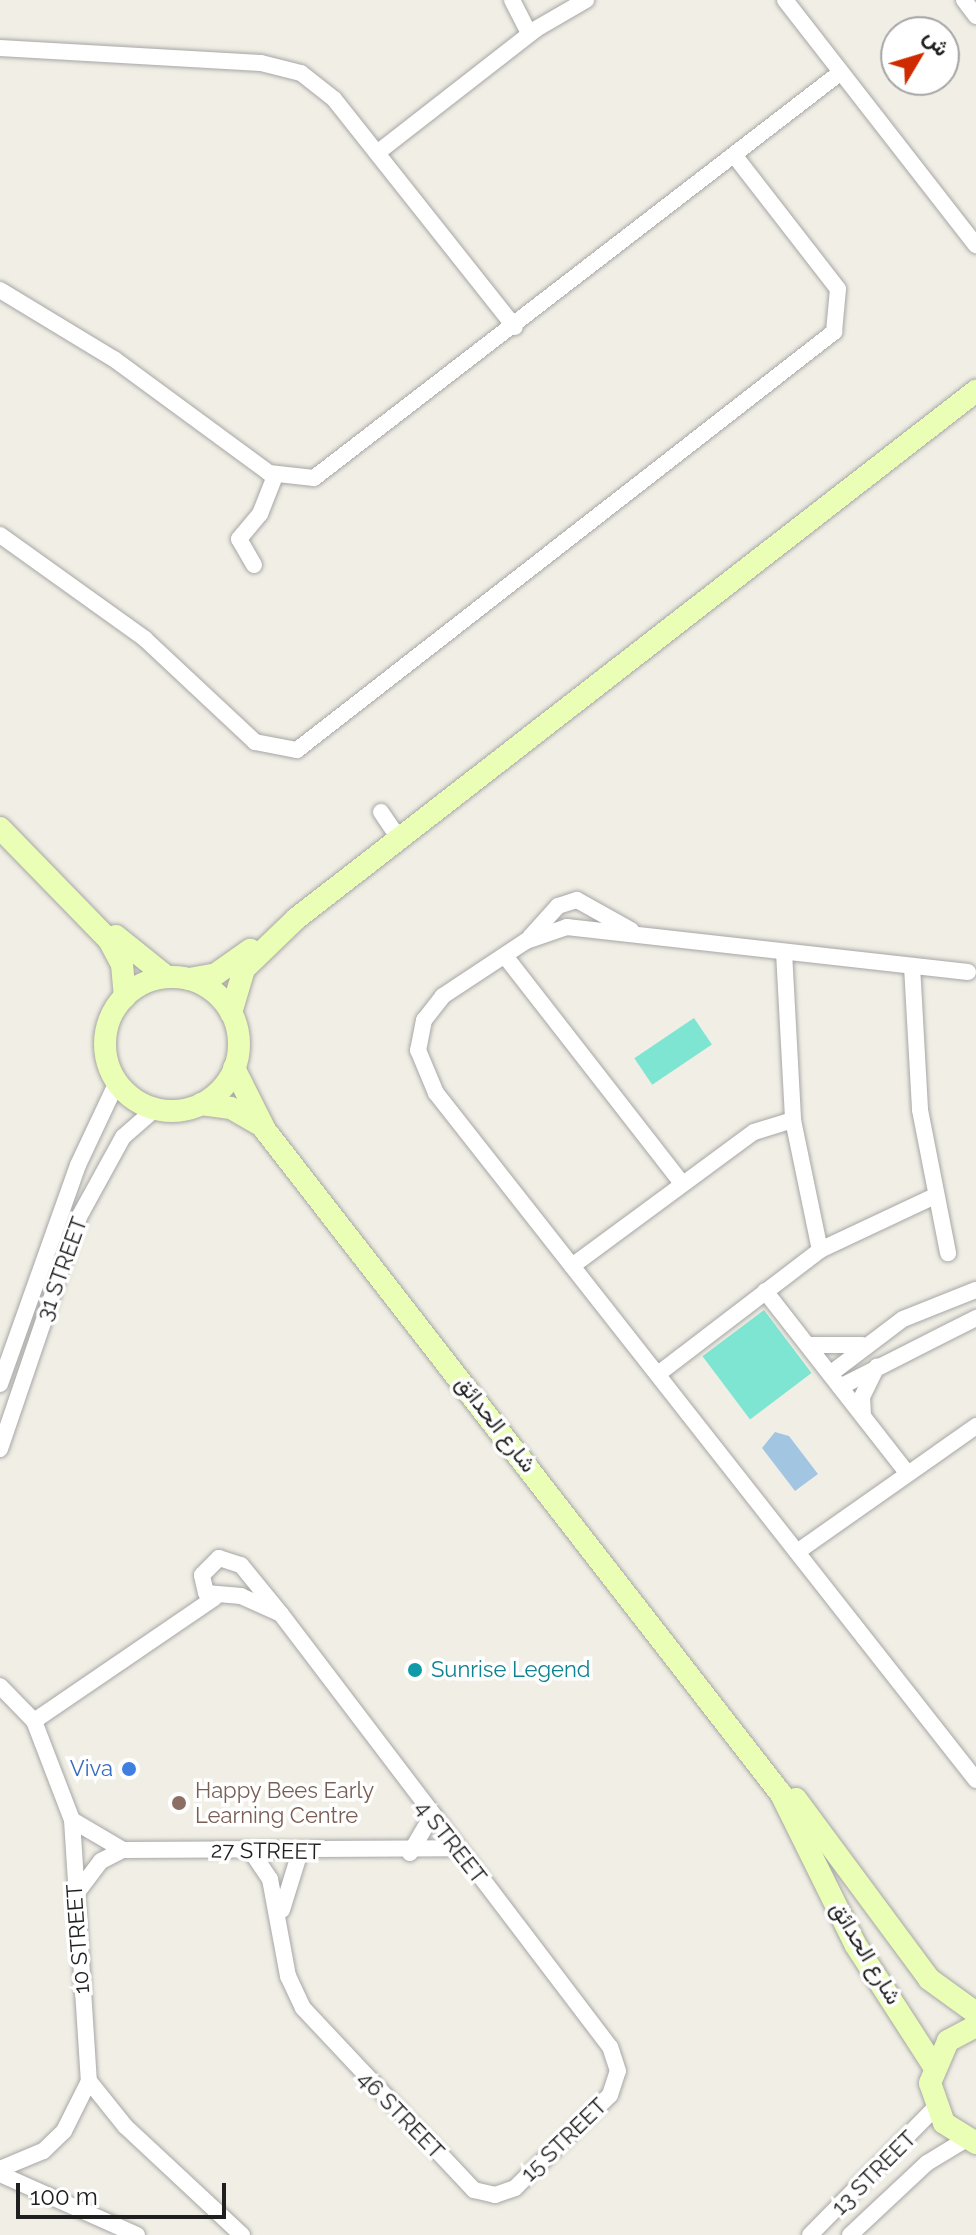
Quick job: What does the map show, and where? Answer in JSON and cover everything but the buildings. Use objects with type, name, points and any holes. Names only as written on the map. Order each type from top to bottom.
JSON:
[{"type":"street","points":[[512,0],[529,34]]},
{"type":"street","points":[[377,153],[529,34],[586,0]]},
{"type":"street","points":[[785,0],[976,245]]},
{"type":"street","points":[[964,0],[976,16]]},
{"type":"street","points":[[0,48],[281,66],[319,84],[515,327]]},
{"type":"street","points":[[0,290],[124,366],[275,476],[298,480],[328,472],[841,72]]},
{"type":"street","points":[[0,535],[145,639],[255,742],[297,750],[834,332],[838,289],[735,156]]},
{"type":"street","points":[[0,298],[24,306]]},
{"type":"street","points":[[125,997],[178,978],[222,970],[297,918],[976,391]]},
{"type":"street","points":[[254,565],[239,539],[260,514],[275,476]]},
{"type":"street","points":[[381,812],[400,840]]},
{"type":"street","points":[[0,828],[57,882],[178,978],[214,993],[231,1013],[238,1038],[234,1068],[265,1130]]},
{"type":"street","points":[[57,882],[117,952],[125,997],[106,1033],[117,1082],[155,1109],[201,1104],[231,1108],[265,1130]]},
{"type":"street","points":[[636,933],[577,900],[558,906],[526,941],[432,1007],[420,1035],[421,1066],[572,1266],[974,1772]]},
{"type":"street","points":[[231,1013],[244,969],[297,918]]},
{"type":"street","points":[[526,941],[567,927],[968,972]]},
{"type":"street","points":[[784,952],[793,1120],[820,1250]]},
{"type":"street","points":[[505,956],[680,1181]]},
{"type":"street","points":[[912,966],[915,1062],[935,1196],[948,1253]]},
{"type":"street","points":[[201,1104],[234,1068]]},
{"type":"street","name":"31 STREET","points":[[0,1384],[78,1165],[117,1082]]},
{"type":"street","name":"31 STREET","points":[[0,1449],[79,1217],[123,1137],[155,1109]]},
{"type":"street","points":[[572,1266],[680,1181],[754,1132],[793,1120]]},
{"type":"street","name":"شارع الحدائق","points":[[265,1130],[726,1719],[786,1803],[855,1944],[933,2065]]},
{"type":"street","points":[[658,1374],[820,1250],[935,1196]]},
{"type":"street","points":[[835,1380],[864,1345],[889,1327],[976,1290]]},
{"type":"street","points":[[765,1291],[905,1470]]},
{"type":"street","points":[[835,1380],[880,1363],[904,1349],[976,1318]]},
{"type":"street","points":[[889,1327],[904,1349]]},
{"type":"street","points":[[808,1345],[864,1345]]},
{"type":"street","points":[[863,1416],[862,1397],[880,1363]]},
{"type":"street","points":[[797,1552],[905,1470],[976,1426]]},
{"type":"street","name":"4 STREET","points":[[281,1614],[241,1596],[214,1598],[202,1575],[211,1561],[227,1558],[281,1614],[431,1817],[610,2047],[618,2071]]},
{"type":"street","points":[[34,1721],[214,1598]]},
{"type":"street","name":"10 STREET","points":[[0,1686],[34,1721],[72,1820],[74,1898],[89,2081]]},
{"type":"street","name":"شارع الحدائق","points":[[726,1719],[805,1811],[929,1979],[976,2013]]},
{"type":"street","points":[[410,1853],[431,1817]]},
{"type":"street","points":[[72,1820],[123,1850],[85,1876],[74,1898]]},
{"type":"street","name":"27 STREET","points":[[123,1850],[410,1853],[456,1848]]},
{"type":"street","name":"46 STREET","points":[[251,1851],[270,1879],[281,1919],[285,1998],[313,2023],[463,2180],[495,2195]]},
{"type":"street","name":"46 STREET","points":[[281,1919],[287,1875],[300,1852]]},
{"type":"street","points":[[970,2142],[935,2108],[933,2065],[948,2041],[976,2026]]},
{"type":"street","name":"15 STREET","points":[[495,2195],[515,2188],[601,2104],[618,2071]]},
{"type":"street","points":[[0,2172],[43,2151],[64,2131],[89,2081],[125,2126],[242,2235]]},
{"type":"street","name":"13 STREET","points":[[810,2235],[935,2108]]},
{"type":"street","name":"13 STREET","points":[[850,2235],[927,2163],[970,2142]]},
{"type":"street","points":[[0,2172],[137,2235]]},
{"type":"shaded area","points":[[694,1018],[712,1045],[652,1085],[634,1058]]},
{"type":"shaded area","points":[[764,1310],[812,1373],[750,1419],[703,1356]]},
{"type":"shaded area","points":[[775,1432],[789,1436],[818,1474],[795,1491],[762,1448]]},
{"type":"place","name":"Sunrise Legend","points":[[415,1670]]},
{"type":"place","name":"Viva","points":[[129,1769]]},
{"type":"place","name":"Happy Bees Early Learning Centre","points":[[179,1803]]}]
